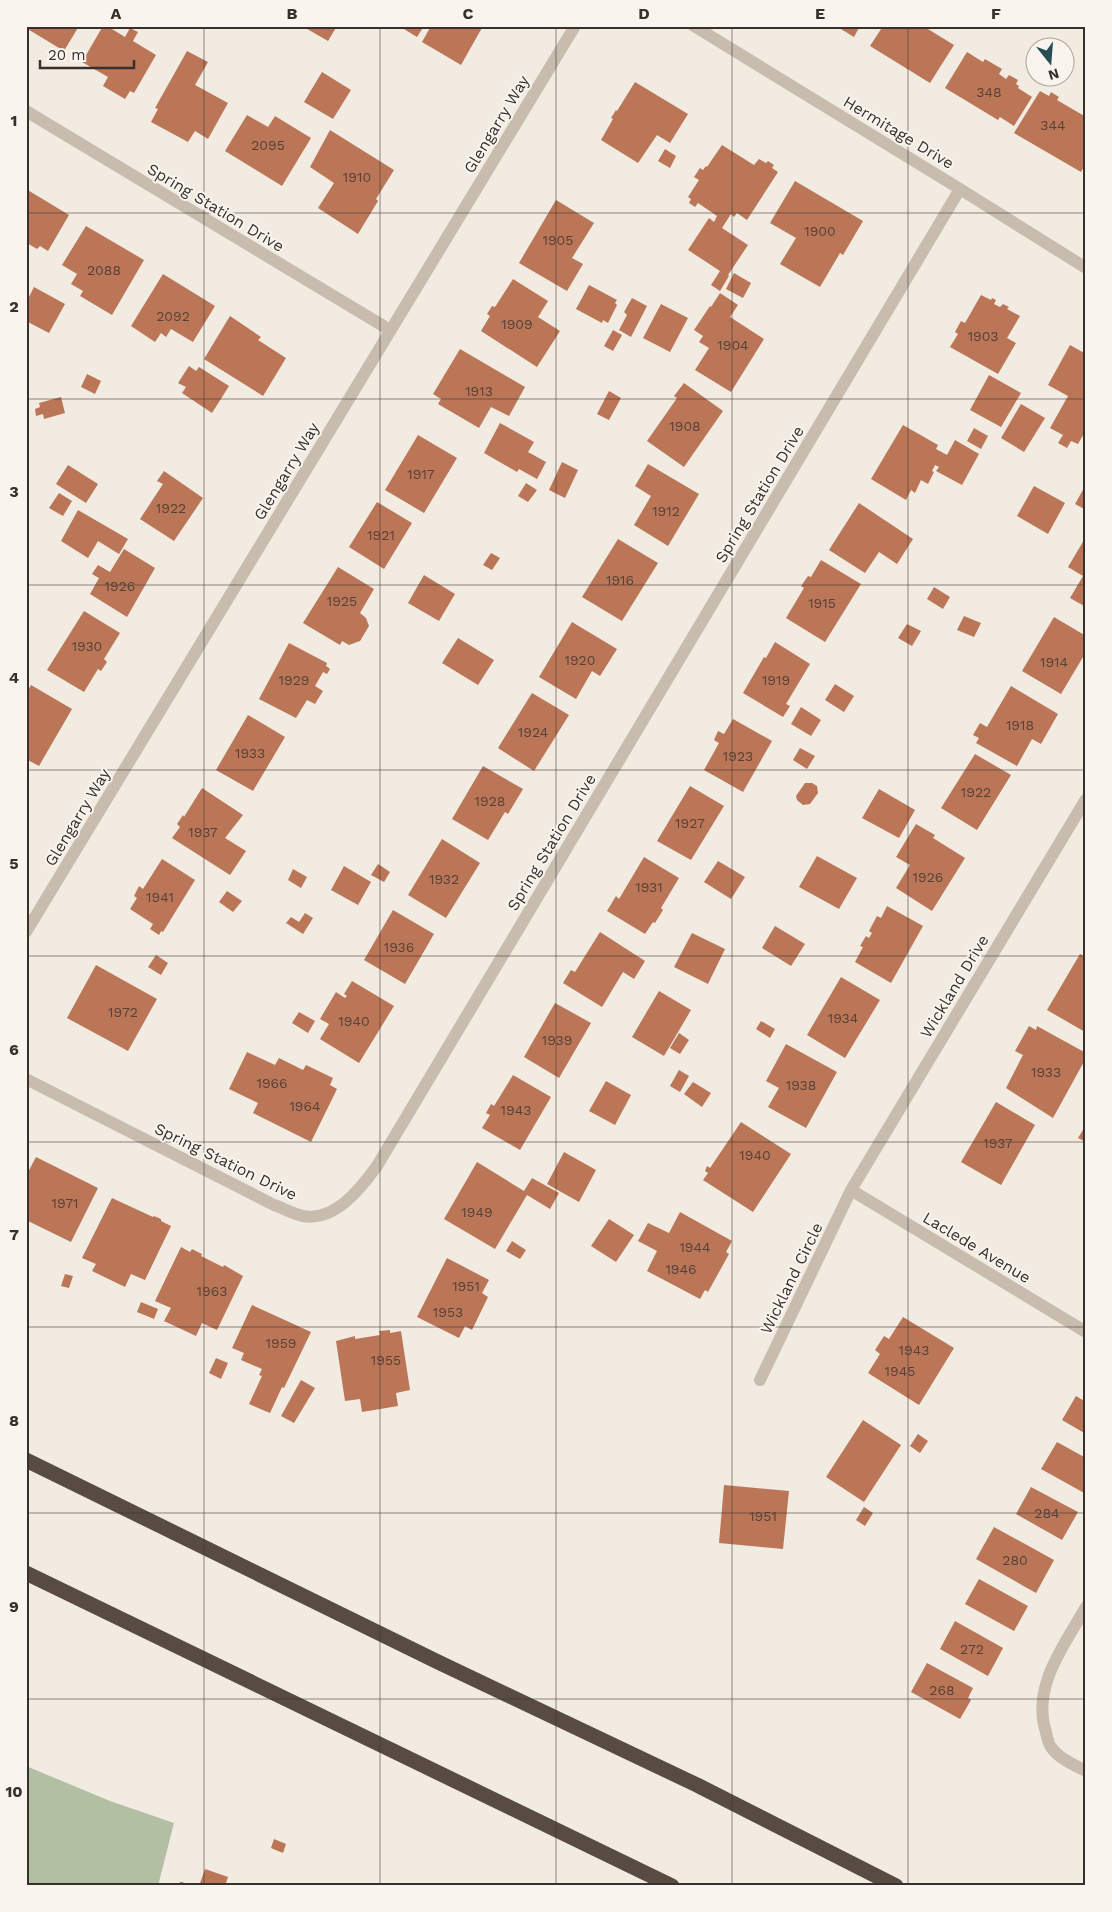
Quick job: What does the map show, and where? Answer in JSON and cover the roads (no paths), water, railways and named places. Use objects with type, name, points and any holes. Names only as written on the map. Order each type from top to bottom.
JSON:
[{"type":"highway","points":[[26,1460],[438,1662],[697,1785],[896,1886]]},
{"type":"highway","points":[[26,1573],[672,1886]]},
{"type":"street","name":"Glengarry Way","points":[[26,932],[575,26]]},
{"type":"street","name":"Hermitage Drive","points":[[694,26],[960,188],[1086,268]]},
{"type":"street","name":"Spring Station Drive","points":[[26,111],[390,330]]},
{"type":"street","name":"Spring Station Drive","points":[[26,1079],[274,1205],[304,1216],[328,1213],[340,1206],[362,1187],[377,1166],[960,188]]},
{"type":"street","name":"Wickland Drive","points":[[851,1190],[1086,799]]},
{"type":"street","name":"Laclede Avenue","points":[[851,1190],[1086,1332]]},
{"type":"street","name":"Wickland Circle","points":[[760,1380],[851,1190]]},
{"type":"street","points":[[1086,1607],[1053,1665],[1042,1695],[1042,1719],[1051,1747],[1067,1761],[1086,1771]]}]
